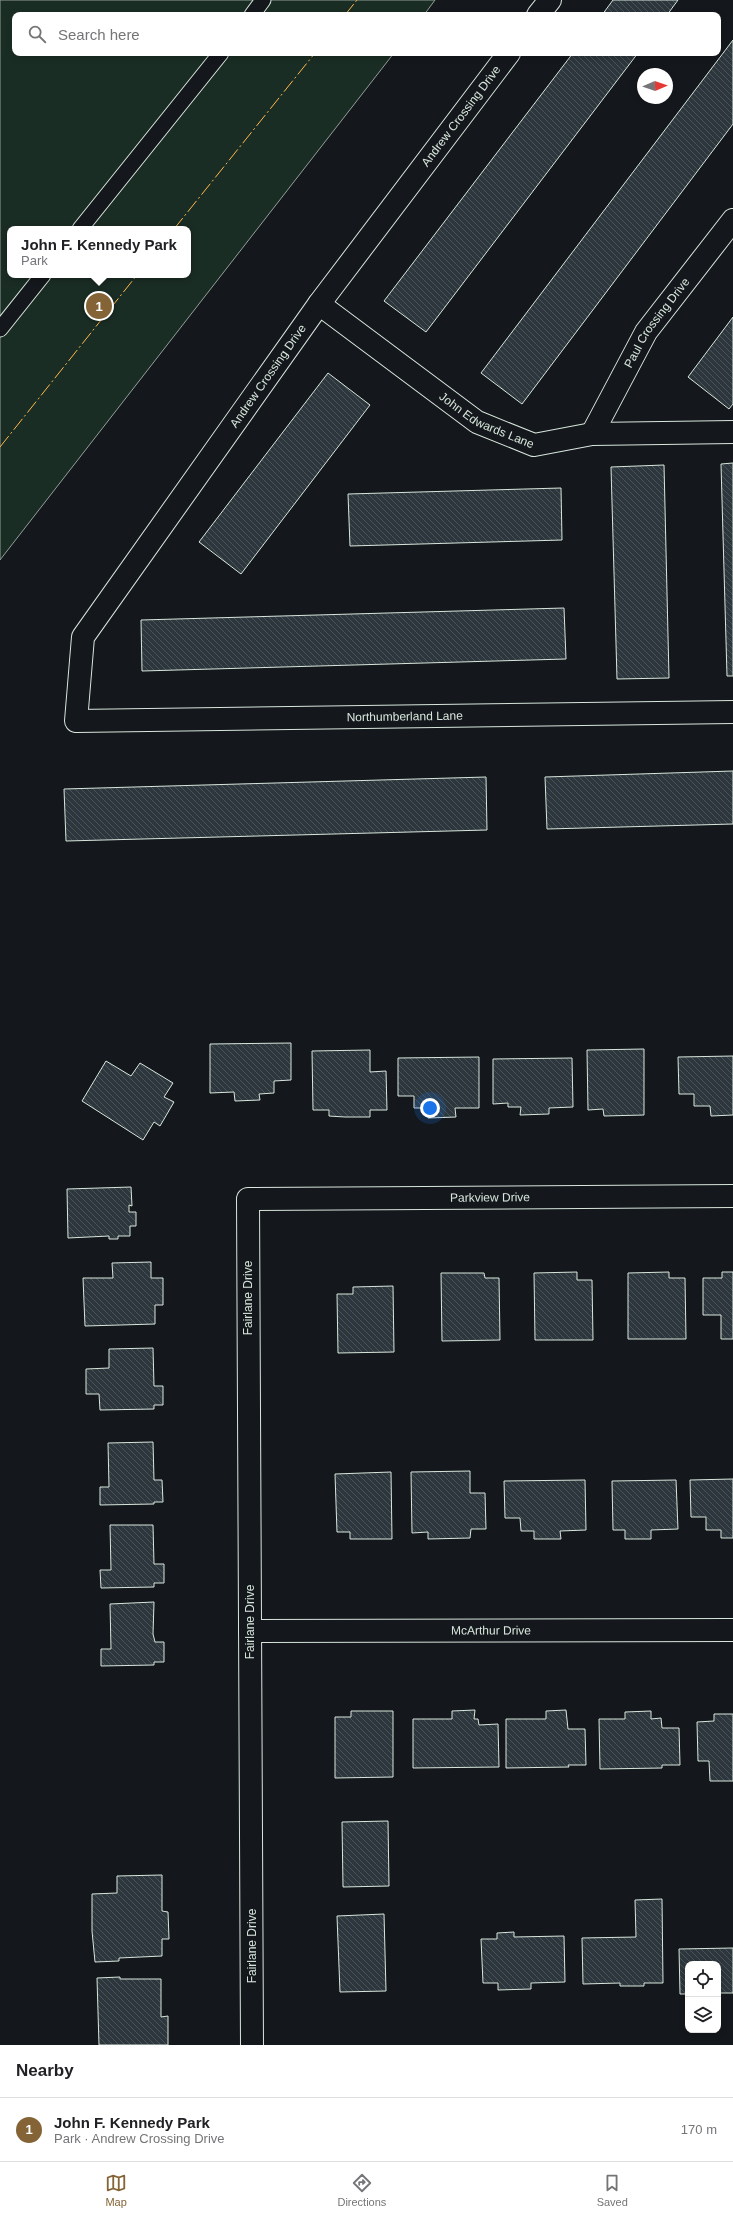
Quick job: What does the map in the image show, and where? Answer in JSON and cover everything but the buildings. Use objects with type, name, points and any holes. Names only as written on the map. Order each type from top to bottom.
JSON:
[{"type":"street","points":[[540,12],[550,0]]},
{"type":"street","name":"Andrew Crossing Drive","points":[[76,721],[83,637],[319,304],[507,56]]},
{"type":"street","name":"Paul Crossing Drive","points":[[592,434],[646,332],[733,220]]},
{"type":"street","name":"John Edwards Lane","points":[[319,304],[477,422],[534,445],[592,434],[733,432]]},
{"type":"street","name":"Northumberland Lane","points":[[76,721],[733,712]]},
{"type":"street","name":"Parkview Drive","points":[[248,1199],[733,1196]]},
{"type":"street","name":"Fairlane Drive","points":[[248,1199],[252,2045]]},
{"type":"street","name":"McArthur Drive","points":[[250,1631],[733,1630]]},
{"type":"lane","points":[[254,12],[263,0]]},
{"type":"lane","points":[[82,226],[219,56]]},
{"type":"lane","points":[[0,329],[41,278]]},
{"type":"green space","points":[[0,0],[435,0],[426,12],[12,12],[12,56],[392,56],[0,560]]},
{"type":"power","points":[[347,12],[357,0]]},
{"type":"power","points":[[176,226],[313,56]]},
{"type":"power","points":[[0,447],[135,278]]},
{"type":"place","name":"John F. Kennedy Park","points":[[99,306]]}]
